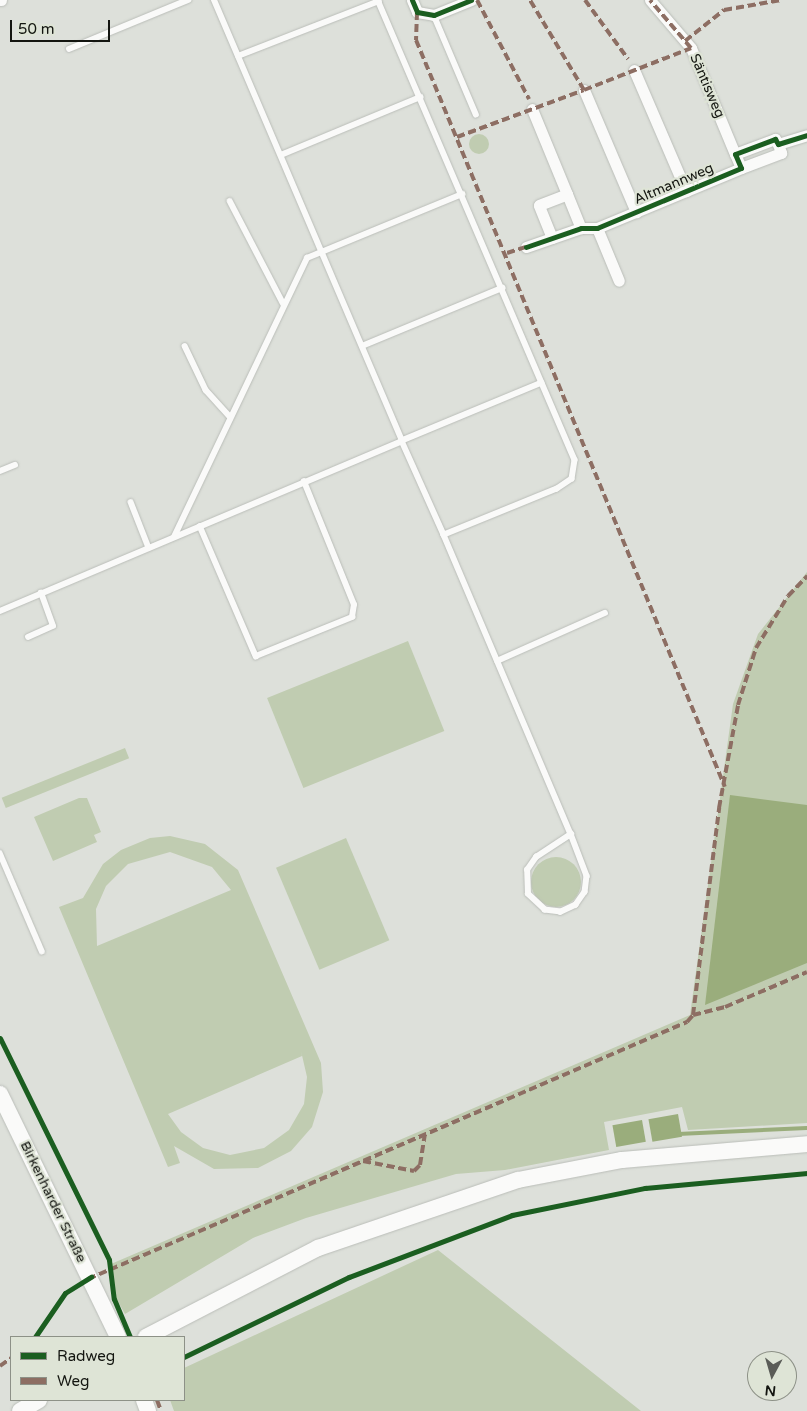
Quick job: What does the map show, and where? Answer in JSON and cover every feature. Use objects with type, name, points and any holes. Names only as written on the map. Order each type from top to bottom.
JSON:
[{"type":"main road","name":"Birkenharder Straße","points":[[0,1094],[4,1114],[115,1331]]},
{"type":"main road","points":[[148,1336],[318,1248],[518,1180],[622,1160],[807,1144]]},
{"type":"main road","points":[[20,1411],[37,1401]]},
{"type":"street","points":[[412,0],[417,12],[434,15],[471,0]]},
{"type":"street","name":"Säntisweg","points":[[650,0],[692,48],[735,154]]},
{"type":"street","name":"Altmannweg","points":[[634,70],[686,191]]},
{"type":"street","name":"Altmannweg","points":[[584,90],[636,212]]},
{"type":"street","points":[[532,109],[581,228]]},
{"type":"street","points":[[741,168],[735,154],[775,139],[778,144],[807,135]]},
{"type":"street","name":"Altmannweg","points":[[526,247],[581,228],[597,228],[781,153],[778,144]]},
{"type":"street","points":[[552,238],[539,205],[566,194]]},
{"type":"street","points":[[597,228],[619,281]]},
{"type":"lane","points":[[69,49],[188,0]]},
{"type":"lane","points":[[214,0],[444,535],[571,834],[587,876],[585,892],[569,909],[545,910],[528,894],[527,870],[536,857],[571,834]]},
{"type":"lane","points":[[238,56],[379,1],[575,460],[572,479],[444,535]]},
{"type":"lane","points":[[434,15],[476,114]]},
{"type":"lane","points":[[281,156],[420,97]]},
{"type":"lane","points":[[174,537],[283,303],[307,258],[462,194]]},
{"type":"lane","points":[[230,201],[283,303]]},
{"type":"lane","points":[[362,346],[502,288]]},
{"type":"lane","points":[[185,346],[206,390],[230,417]]},
{"type":"lane","points":[[0,610],[542,383]]},
{"type":"lane","points":[[0,471],[14,465]]},
{"type":"lane","points":[[200,526],[256,656],[352,617],[354,605],[304,482]]},
{"type":"lane","points":[[131,502],[148,548]]},
{"type":"lane","points":[[28,637],[53,626],[41,593]]},
{"type":"lane","points":[[497,660],[605,613]]},
{"type":"lane","points":[[0,853],[42,950]]},
{"type":"shaded area","points":[[479,134],[486,137],[489,144],[486,151],[479,154],[472,151],[469,144],[472,137]]},
{"type":"shaded area","points":[[807,572],[807,1123],[688,1130],[682,1107],[604,1122],[609,1150],[505,1170],[456,1174],[306,1218],[253,1238],[125,1314],[116,1298],[111,1264],[690,1015],[733,704],[758,634]]},
{"type":"shaded area","points":[[408,641],[444,731],[303,788],[267,698]]},
{"type":"shaded area","points":[[125,748],[129,758],[6,808],[2,798]]},
{"type":"shaded area","points":[[730,795],[807,805],[807,963],[705,1005]]},
{"type":"shaded area","points":[[79,798],[87,798],[101,832],[94,835],[97,842],[53,861],[34,817]]},
{"type":"shaded area","points":[[170,836],[205,844],[238,870],[321,1063],[323,1092],[312,1127],[291,1151],[258,1168],[214,1169],[174,1146],[180,1163],[168,1167],[59,907],[83,898],[103,864],[121,850],[150,838]],"holes":[[[170,852],[212,867],[231,890],[97,946],[96,909],[106,886],[128,864]],[[301,1051],[307,1077],[304,1104],[289,1130],[264,1148],[230,1155],[203,1148],[181,1132],[168,1114],[302,1056]]]},
{"type":"shaded area","points":[[346,838],[389,940],[319,970],[276,868]]},
{"type":"shaded area","points":[[551,857],[561,857],[574,864],[581,877],[581,887],[574,900],[561,907],[551,907],[542,903],[535,896],[531,887],[531,877],[535,868],[542,861]]},
{"type":"shaded area","points":[[678,1114],[682,1137],[652,1142],[648,1119]]},
{"type":"shaded area","points":[[642,1120],[646,1142],[616,1147],[612,1125]]},
{"type":"shaded area","points":[[438,1250],[641,1411],[174,1411],[170,1401],[185,1401],[185,1368]]},
{"type":"waterway","points":[[678,1134],[807,1128]]},
{"type":"marked path","points":[[477,0],[529,99]]},
{"type":"marked path","points":[[457,137],[584,90],[530,0]]},
{"type":"marked path","points":[[585,0],[628,59]]},
{"type":"marked path","points":[[584,90],[691,48],[650,0]]},
{"type":"marked path","points":[[685,41],[724,10],[781,0]]},
{"type":"marked path","points":[[417,12],[416,40],[725,787]]},
{"type":"marked path","points":[[507,253],[526,247]]},
{"type":"marked path","points":[[88,1279],[687,1022],[693,1015],[719,808],[738,705],[756,648],[788,596],[807,576]]},
{"type":"marked path","points":[[693,1015],[725,1007],[807,972]]},
{"type":"marked path","points":[[363,1161],[414,1171],[420,1165],[425,1134]]},
{"type":"marked path","points":[[0,1366],[10,1359]]},
{"type":"marked path","points":[[157,1401],[161,1411]]},
{"type":"cycle path","points":[[412,0],[417,12],[434,15],[471,0]]},
{"type":"cycle path","points":[[526,247],[581,228],[597,228],[741,168],[735,154],[775,139],[778,144],[807,135]]},
{"type":"cycle path","points":[[0,1038],[109,1260],[114,1299],[130,1336]]},
{"type":"cycle path","points":[[185,1357],[349,1277],[512,1215],[645,1188],[807,1173]]},
{"type":"cycle path","points":[[36,1336],[65,1293],[91,1277]]}]
